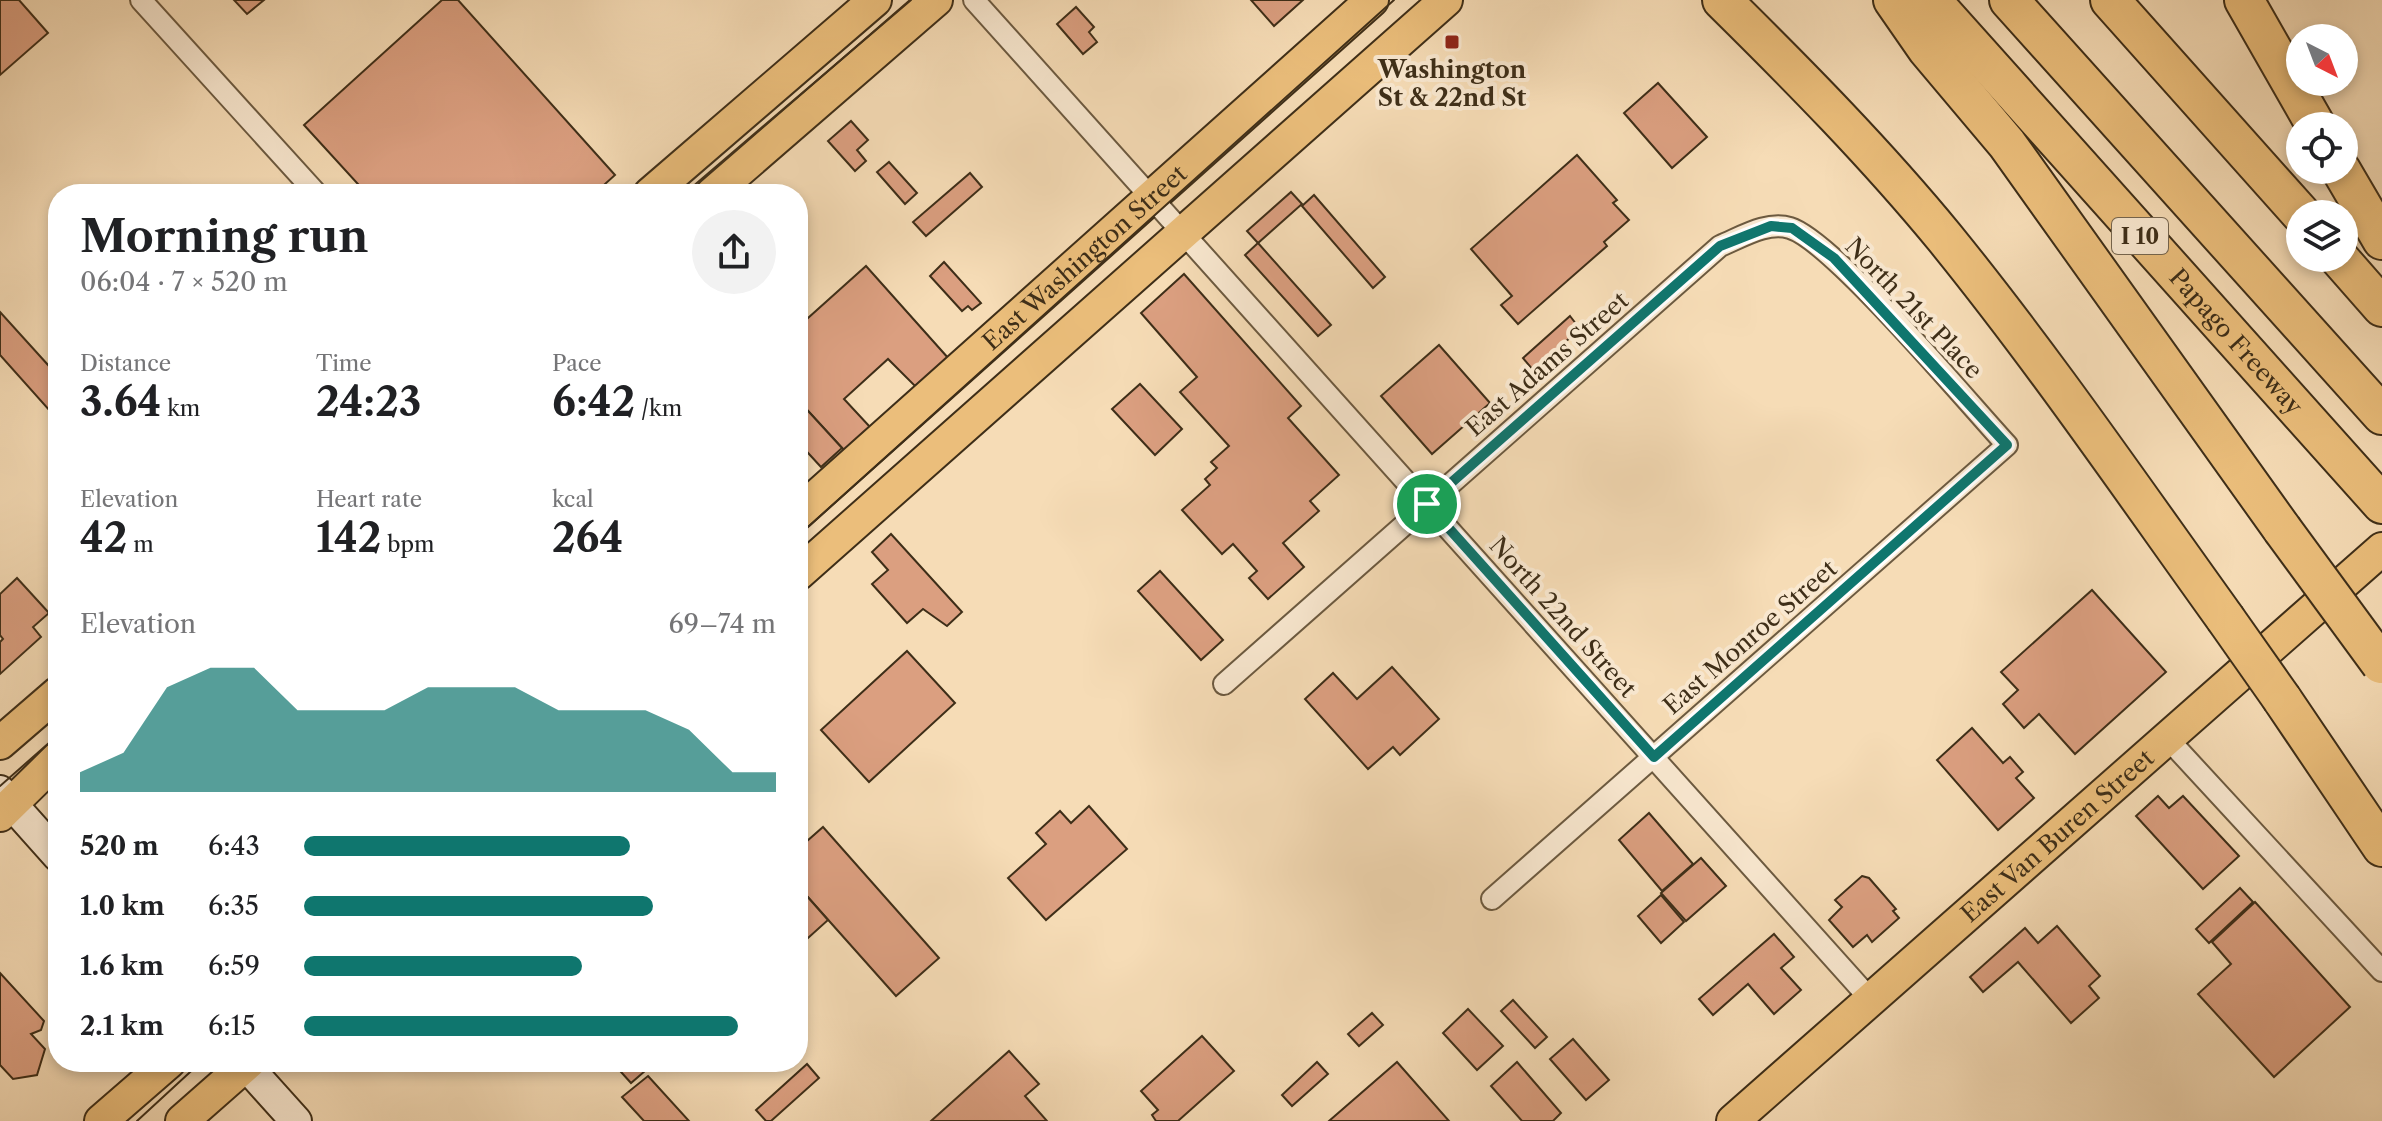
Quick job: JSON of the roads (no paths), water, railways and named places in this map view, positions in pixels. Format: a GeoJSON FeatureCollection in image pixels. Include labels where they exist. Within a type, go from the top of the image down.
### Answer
{"type":"FeatureCollection","features":[{"type":"Feature","properties":{"kind":"highway"},"geometry":{"type":"LineString","coordinates":[[1722,0],[1804,81],[1944,238],[2041,364],[2225,618],[2382,847]]}},
{"type":"Feature","properties":{"kind":"highway"},"geometry":{"type":"LineString","coordinates":[[1893,0],[1927,49],[2007,144],[2382,664]]}},
{"type":"Feature","properties":{"kind":"highway","name":"Papago Freeway"},"geometry":{"type":"LineString","coordinates":[[1931,0],[2382,504]]}},
{"type":"Feature","properties":{"kind":"highway"},"geometry":{"type":"LineString","coordinates":[[2009,0],[2382,415]]}},
{"type":"Feature","properties":{"kind":"highway"},"geometry":{"type":"LineString","coordinates":[[2036,0],[2382,384]]}},
{"type":"Feature","properties":{"kind":"highway"},"geometry":{"type":"LineString","coordinates":[[2110,0],[2289,200]]}},
{"type":"Feature","properties":{"kind":"highway"},"geometry":{"type":"LineString","coordinates":[[2244,0],[2308,112]]}},
{"type":"Feature","properties":{"kind":"highway"},"geometry":{"type":"LineString","coordinates":[[2349,184],[2382,240]]}},
{"type":"Feature","properties":{"kind":"highway"},"geometry":{"type":"LineString","coordinates":[[2351,272],[2382,307]]}},
{"type":"Feature","properties":{"kind":"highway"},"geometry":{"type":"LineString","coordinates":[[2282,699],[2382,802]]}},
{"type":"Feature","properties":{"kind":"main road"},"geometry":{"type":"LineString","coordinates":[[662,184],[875,0]]}},
{"type":"Feature","properties":{"kind":"main road"},"geometry":{"type":"LineString","coordinates":[[724,184],[936,0]]}},
{"type":"Feature","properties":{"kind":"main road","name":"East Washington Street"},"geometry":{"type":"LineString","coordinates":[[808,504],[1372,0]]}},
{"type":"Feature","properties":{"kind":"main road","name":"East Washington Street"},"geometry":{"type":"LineString","coordinates":[[808,565],[1446,0]]}},
{"type":"Feature","properties":{"kind":"main road","name":"East Washington Street"},"geometry":{"type":"LineString","coordinates":[[808,527],[920,467]]}},
{"type":"Feature","properties":{"kind":"main road","name":"East Van Buren Street"},"geometry":{"type":"LineString","coordinates":[[1733,1121],[2382,549]]}},
{"type":"Feature","properties":{"kind":"main road"},"geometry":{"type":"LineString","coordinates":[[0,743],[48,702]]}},
{"type":"Feature","properties":{"kind":"main road"},"geometry":{"type":"LineString","coordinates":[[48,767],[4,804],[48,846]]}},
{"type":"Feature","properties":{"kind":"main road"},"geometry":{"type":"LineString","coordinates":[[101,1121],[157,1072]]}},
{"type":"Feature","properties":{"kind":"main road"},"geometry":{"type":"LineString","coordinates":[[182,1121],[236,1072]]}},
{"type":"Feature","properties":{"kind":"main road"},"geometry":{"type":"LineString","coordinates":[[254,1072],[296,1121]]}},
{"type":"Feature","properties":{"kind":"street"},"geometry":{"type":"LineString","coordinates":[[141,0],[308,184]]}},
{"type":"Feature","properties":{"kind":"street","name":"North 22nd Street"},"geometry":{"type":"LineString","coordinates":[[974,0],[1871,1000]]}},
{"type":"Feature","properties":{"kind":"street","name":"North 21st Place"},"geometry":{"type":"LineString","coordinates":[[1771,226],[1792,228],[1834,258],[2007,445]]}},
{"type":"Feature","properties":{"kind":"street","name":"East Adams Street"},"geometry":{"type":"LineString","coordinates":[[1224,684],[1720,246],[1771,226]]}},
{"type":"Feature","properties":{"kind":"street","name":"East Monroe Street"},"geometry":{"type":"LineString","coordinates":[[1492,899],[2007,445]]}},
{"type":"Feature","properties":{"kind":"street"},"geometry":{"type":"LineString","coordinates":[[2168,739],[2382,971]]}},
{"type":"Feature","properties":{"kind":"tram line"},"geometry":{"type":"LineString","coordinates":[[696,184],[911,0]]}},
{"type":"Feature","properties":{"kind":"tram line"},"geometry":{"type":"LineString","coordinates":[[808,527],[1394,0]]}},
{"type":"Feature","properties":{"kind":"tram line"},"geometry":{"type":"LineString","coordinates":[[0,786],[48,744]]}},
{"type":"Feature","properties":{"kind":"tram line"},"geometry":{"type":"LineString","coordinates":[[137,1121],[190,1072]]}},
{"type":"Feature","properties":{"kind":"place","name":"Washington St & 22nd St"},"geometry":{"type":"Point","coordinates":[1452,42]}}]}
